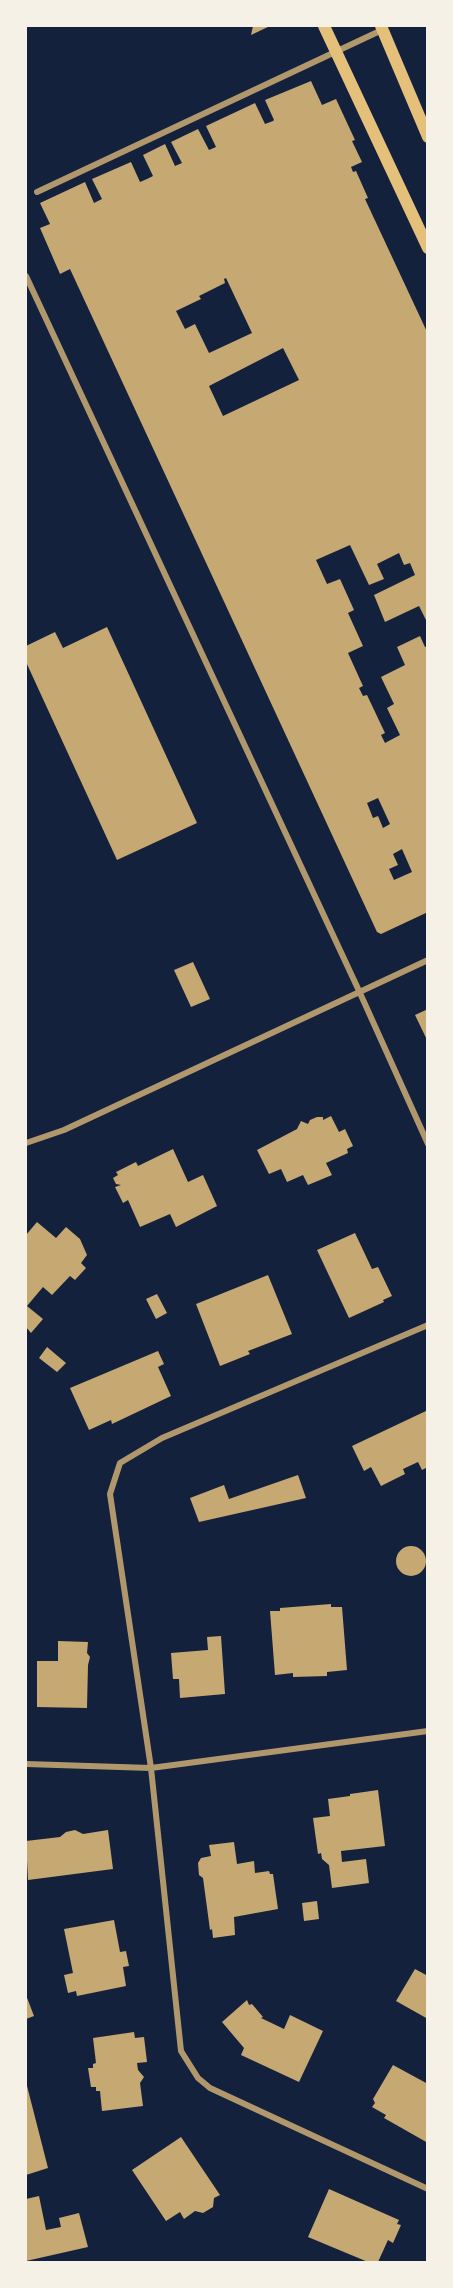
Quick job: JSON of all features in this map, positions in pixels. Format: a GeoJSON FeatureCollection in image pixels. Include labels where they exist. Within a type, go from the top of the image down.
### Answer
{"type":"FeatureCollection","features":[{"type":"Feature","properties":{"kind":"main road"},"geometry":{"type":"LineString","coordinates":[[324,26],[428,248]]}},
{"type":"Feature","properties":{"kind":"main road"},"geometry":{"type":"LineString","coordinates":[[382,27],[428,137]]}},
{"type":"Feature","properties":{"kind":"street"},"geometry":{"type":"LineString","coordinates":[[37,192],[335,52],[382,27]]}},
{"type":"Feature","properties":{"kind":"street"},"geometry":{"type":"LineString","coordinates":[[26,276],[428,1144]]}},
{"type":"Feature","properties":{"kind":"street"},"geometry":{"type":"LineString","coordinates":[[26,1143],[64,1131],[428,960]]}},
{"type":"Feature","properties":{"kind":"street"},"geometry":{"type":"LineString","coordinates":[[428,1325],[162,1438],[120,1463],[110,1494],[151,1768],[181,2051],[188,2066],[210,2088],[428,2189]]}},
{"type":"Feature","properties":{"kind":"street"},"geometry":{"type":"LineString","coordinates":[[26,1764],[151,1768],[428,1731]]}},
{"type":"Feature","properties":{"kind":"building"},"geometry":{"type":"Polygon","coordinates":[[[253,26],[270,26],[251,35],[253,26]]]}},
{"type":"Feature","properties":{"kind":"building"},"geometry":{"type":"Polygon","coordinates":[[[311,81],[322,105],[336,99],[355,140],[352,141],[362,162],[351,167],[353,172],[356,171],[368,198],[365,199],[428,334],[428,624],[419,606],[385,622],[374,595],[415,575],[410,563],[404,565],[399,553],[377,564],[384,579],[369,585],[350,545],[316,560],[327,584],[340,579],[354,610],[348,613],[363,646],[348,653],[363,686],[359,688],[363,696],[367,695],[385,733],[381,735],[385,743],[400,735],[387,708],[394,704],[381,677],[405,665],[397,647],[420,636],[425,647],[428,646],[428,912],[381,934],[377,932],[70,269],[60,274],[40,228],[50,224],[40,203],[85,182],[94,203],[102,199],[92,179],[131,162],[140,182],[147,179],[153,176],[143,155],[165,144],[175,166],[182,163],[171,142],[198,129],[209,150],[216,147],[206,126],[255,103],[265,124],[273,121],[265,100],[311,81]],[[226,278],[225,283],[199,296],[201,299],[176,311],[185,329],[195,324],[209,353],[252,333],[226,278]],[[283,348],[209,386],[223,416],[299,380],[283,348]],[[378,798],[367,803],[373,818],[378,816],[383,828],[390,824],[378,798]],[[402,849],[393,854],[398,865],[389,869],[394,880],[412,872],[402,849]]]}},
{"type":"Feature","properties":{"kind":"building"},"geometry":{"type":"Polygon","coordinates":[[[107,627],[197,823],[117,860],[26,662],[26,646],[55,632],[63,648],[107,627]]]}},
{"type":"Feature","properties":{"kind":"building"},"geometry":{"type":"Polygon","coordinates":[[[193,962],[210,999],[191,1007],[174,970],[193,962]]]}},
{"type":"Feature","properties":{"kind":"building"},"geometry":{"type":"Polygon","coordinates":[[[428,1009],[428,1042],[415,1015],[428,1009]]]}},
{"type":"Feature","properties":{"kind":"building"},"geometry":{"type":"Polygon","coordinates":[[[331,1116],[339,1132],[345,1129],[353,1146],[347,1149],[348,1153],[326,1163],[332,1175],[308,1185],[303,1175],[287,1182],[281,1169],[269,1174],[257,1150],[297,1129],[301,1121],[308,1124],[310,1120],[317,1117],[323,1117],[323,1120],[331,1116]]]}},
{"type":"Feature","properties":{"kind":"building"},"geometry":{"type":"Polygon","coordinates":[[[173,1149],[188,1182],[203,1175],[217,1206],[176,1227],[170,1214],[140,1227],[128,1200],[123,1203],[115,1187],[121,1185],[116,1184],[113,1178],[118,1175],[116,1172],[136,1162],[138,1166],[173,1149]]]}},
{"type":"Feature","properties":{"kind":"building"},"geometry":{"type":"Polygon","coordinates":[[[37,1222],[56,1238],[66,1227],[80,1239],[87,1255],[81,1263],[86,1268],[75,1280],[70,1276],[52,1295],[43,1287],[27,1306],[43,1319],[31,1333],[26,1327],[26,1235],[37,1222]]]}},
{"type":"Feature","properties":{"kind":"building"},"geometry":{"type":"Polygon","coordinates":[[[355,1233],[372,1269],[378,1267],[392,1296],[349,1318],[317,1250],[355,1233]]]}},
{"type":"Feature","properties":{"kind":"building"},"geometry":{"type":"Polygon","coordinates":[[[268,1275],[292,1334],[248,1351],[250,1354],[220,1366],[196,1304],[268,1275]]]}},
{"type":"Feature","properties":{"kind":"building"},"geometry":{"type":"Polygon","coordinates":[[[157,1294],[167,1313],[156,1319],[146,1299],[157,1294]]]}},
{"type":"Feature","properties":{"kind":"building"},"geometry":{"type":"Polygon","coordinates":[[[47,1347],[66,1363],[57,1372],[39,1358],[47,1347]]]}},
{"type":"Feature","properties":{"kind":"building"},"geometry":{"type":"Polygon","coordinates":[[[158,1351],[164,1364],[158,1367],[171,1396],[112,1424],[111,1420],[89,1430],[70,1388],[158,1351]]]}},
{"type":"Feature","properties":{"kind":"building"},"geometry":{"type":"Polygon","coordinates":[[[428,1410],[428,1467],[422,1470],[418,1462],[403,1469],[405,1474],[381,1486],[371,1467],[364,1471],[352,1446],[428,1410]]]}},
{"type":"Feature","properties":{"kind":"building"},"geometry":{"type":"Polygon","coordinates":[[[298,1475],[306,1498],[199,1522],[190,1498],[224,1485],[229,1499],[298,1475]]]}},
{"type":"Feature","properties":{"kind":"building"},"geometry":{"type":"Polygon","coordinates":[[[411,1546],[417,1547],[425,1555],[425,1567],[417,1575],[411,1576],[405,1575],[397,1567],[396,1561],[397,1555],[405,1547],[411,1546]]]}},
{"type":"Feature","properties":{"kind":"building"},"geometry":{"type":"Polygon","coordinates":[[[331,1604],[331,1607],[342,1607],[347,1670],[327,1672],[327,1676],[293,1677],[293,1673],[275,1675],[270,1611],[280,1611],[280,1608],[331,1604]]]}},
{"type":"Feature","properties":{"kind":"building"},"geometry":{"type":"Polygon","coordinates":[[[221,1636],[225,1694],[180,1698],[179,1679],[173,1679],[171,1653],[208,1650],[207,1637],[221,1636]]]}},
{"type":"Feature","properties":{"kind":"building"},"geometry":{"type":"Polygon","coordinates":[[[58,1641],[88,1642],[87,1653],[90,1657],[87,1708],[37,1707],[37,1661],[58,1661],[58,1641]]]}},
{"type":"Feature","properties":{"kind":"building"},"geometry":{"type":"Polygon","coordinates":[[[378,1790],[385,1846],[341,1851],[342,1862],[366,1859],[369,1883],[332,1888],[329,1865],[322,1859],[321,1853],[318,1854],[313,1818],[330,1816],[328,1799],[378,1790]]]}},
{"type":"Feature","properties":{"kind":"building"},"geometry":{"type":"Polygon","coordinates":[[[75,1830],[83,1834],[108,1830],[113,1869],[28,1880],[26,1841],[60,1837],[66,1832],[75,1830]]]}},
{"type":"Feature","properties":{"kind":"building"},"geometry":{"type":"Polygon","coordinates":[[[234,1842],[237,1864],[254,1861],[255,1873],[269,1871],[273,1874],[278,1909],[234,1917],[235,1935],[213,1938],[203,1878],[199,1875],[198,1863],[201,1858],[211,1856],[209,1845],[234,1842]]]}},
{"type":"Feature","properties":{"kind":"building"},"geometry":{"type":"Polygon","coordinates":[[[317,1901],[319,1919],[304,1921],[302,1903],[317,1901]]]}},
{"type":"Feature","properties":{"kind":"building"},"geometry":{"type":"Polygon","coordinates":[[[114,1920],[120,1952],[126,1951],[129,1966],[123,1967],[126,1986],[77,1996],[76,1991],[68,1993],[64,1975],[73,1973],[64,1929],[114,1920]]]}},
{"type":"Feature","properties":{"kind":"building"},"geometry":{"type":"Polygon","coordinates":[[[415,1969],[428,1976],[428,2019],[396,2001],[415,1969]]]}},
{"type":"Feature","properties":{"kind":"building"},"geometry":{"type":"Polygon","coordinates":[[[26,1995],[34,2016],[26,2019],[26,1995]]]}},
{"type":"Feature","properties":{"kind":"building"},"geometry":{"type":"Polygon","coordinates":[[[247,2000],[249,2005],[252,2004],[263,2017],[261,2018],[284,2029],[290,2015],[323,2031],[299,2082],[241,2055],[244,2048],[222,2022],[247,2000]]]}},
{"type":"Feature","properties":{"kind":"building"},"geometry":{"type":"Polygon","coordinates":[[[134,2032],[135,2038],[144,2037],[147,2062],[137,2063],[138,2070],[144,2077],[140,2083],[143,2106],[102,2111],[100,2091],[96,2091],[96,2087],[91,2087],[88,2068],[93,2068],[93,2064],[96,2063],[93,2038],[134,2032]]]}},
{"type":"Feature","properties":{"kind":"building"},"geometry":{"type":"Polygon","coordinates":[[[393,2065],[428,2084],[428,2143],[384,2118],[386,2115],[372,2107],[375,2103],[373,2099],[393,2065]]]}},
{"type":"Feature","properties":{"kind":"building"},"geometry":{"type":"Polygon","coordinates":[[[26,2082],[48,2168],[26,2175],[26,2082]]]}},
{"type":"Feature","properties":{"kind":"building"},"geometry":{"type":"Polygon","coordinates":[[[181,2137],[220,2195],[214,2198],[213,2207],[203,2213],[195,2211],[184,2219],[180,2212],[166,2221],[132,2170],[181,2137]]]}},
{"type":"Feature","properties":{"kind":"building"},"geometry":{"type":"Polygon","coordinates":[[[329,2189],[399,2220],[397,2224],[401,2225],[393,2243],[388,2240],[378,2262],[368,2262],[308,2237],[329,2189]]]}},
{"type":"Feature","properties":{"kind":"building"},"geometry":{"type":"Polygon","coordinates":[[[39,2196],[46,2230],[61,2227],[59,2218],[79,2213],[88,2247],[26,2261],[26,2199],[39,2196]]]}}]}
